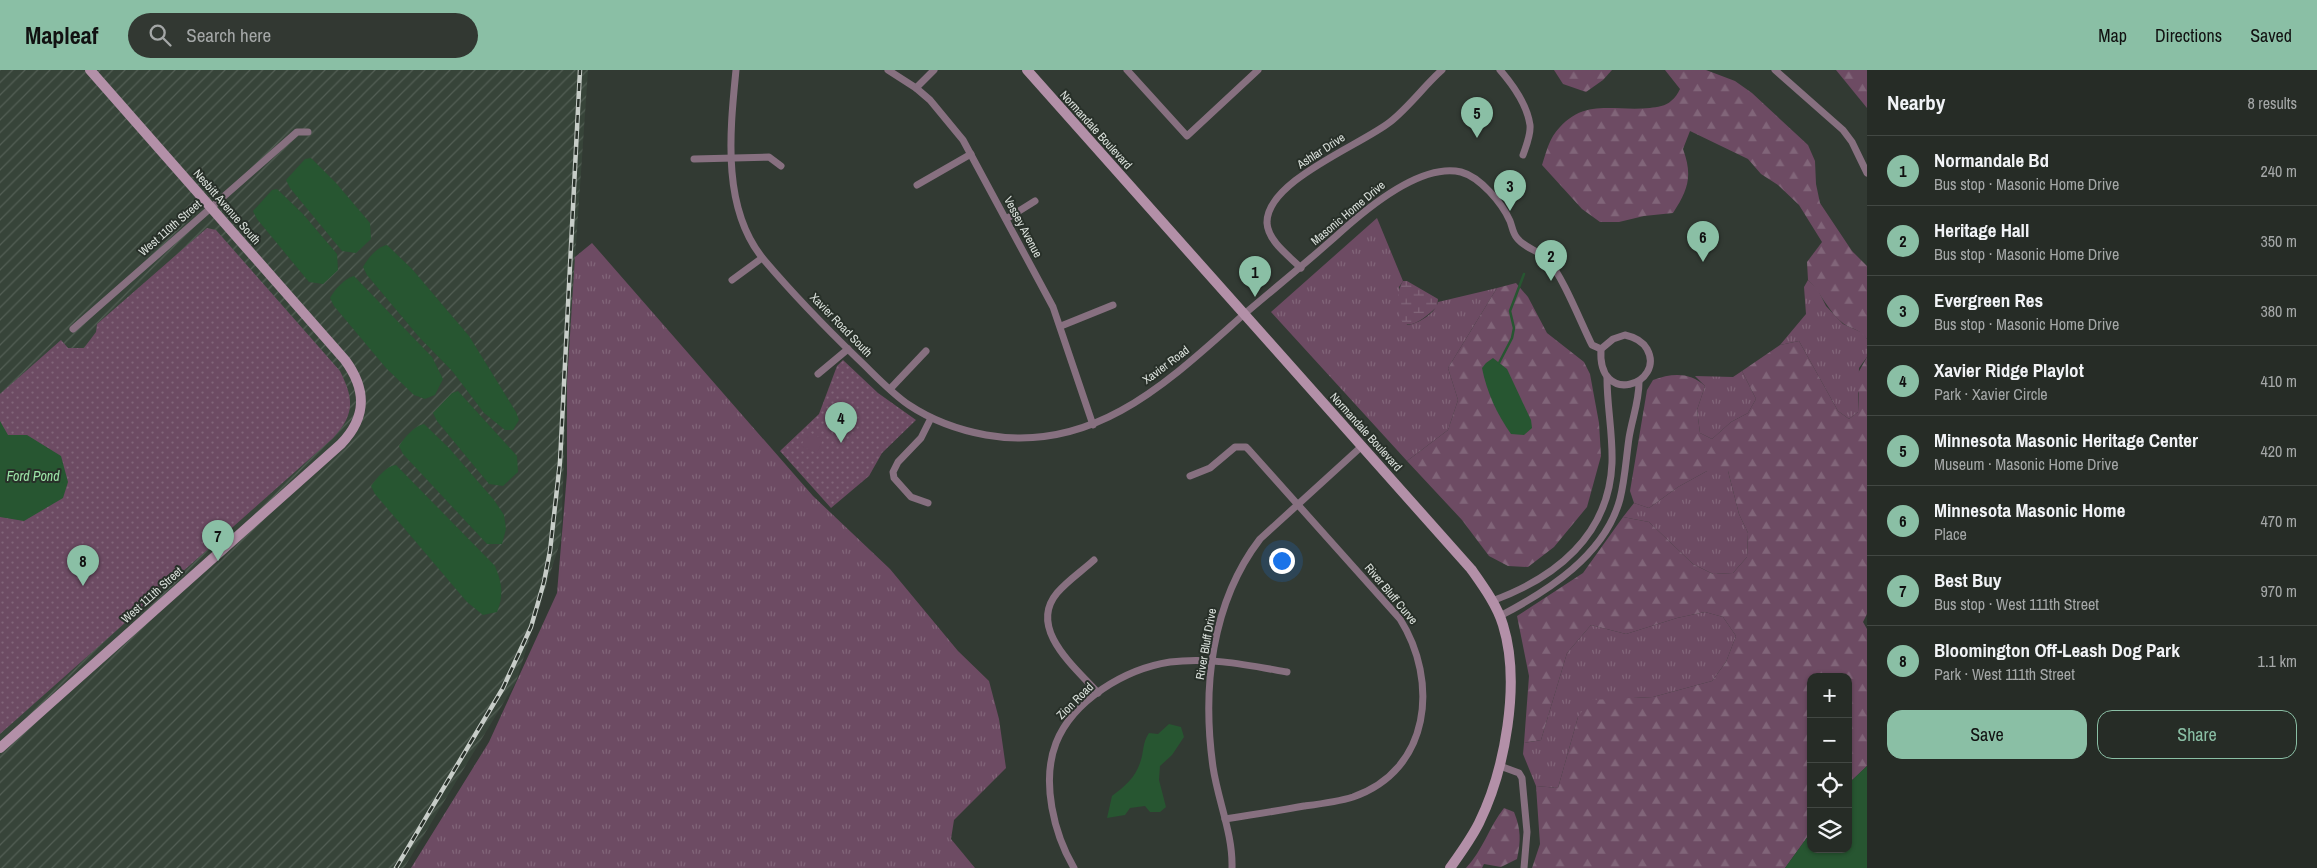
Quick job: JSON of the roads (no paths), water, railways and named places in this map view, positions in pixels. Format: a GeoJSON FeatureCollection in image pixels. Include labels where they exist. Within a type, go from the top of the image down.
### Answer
{"type":"FeatureCollection","features":[{"type":"Feature","properties":{"kind":"street","name":"Nesbitt Avenue South"},"geometry":{"type":"LineString","coordinates":[[90,70],[345,360]]}},
{"type":"Feature","properties":{"kind":"street","name":"Xavier Road South"},"geometry":{"type":"LineString","coordinates":[[736,70],[731,121],[731,157],[738,205],[744,225],[762,258],[848,349],[907,404],[931,418],[968,431],[1000,438],[1055,437],[1094,425]]}},
{"type":"Feature","properties":{"kind":"street","name":"Vessey Avenue"},"geometry":{"type":"LineString","coordinates":[[888,70],[916,88],[957,131],[971,154],[1053,307],[1061,326],[1078,384],[1094,425]]}},
{"type":"Feature","properties":{"kind":"street"},"geometry":{"type":"LineString","coordinates":[[916,88],[934,70]]}},
{"type":"Feature","properties":{"kind":"street","name":"Normandale Boulevard"},"geometry":{"type":"LineString","coordinates":[[1027,70],[1471,569],[1500,616],[1507,643],[1510,681],[1500,766],[1479,823],[1450,868]]}},
{"type":"Feature","properties":{"kind":"street"},"geometry":{"type":"LineString","coordinates":[[1127,70],[1187,136],[1258,70]]}},
{"type":"Feature","properties":{"kind":"street","name":"Ashlar Drive"},"geometry":{"type":"LineString","coordinates":[[1301,268],[1273,240],[1267,224],[1270,206],[1314,167],[1391,122],[1442,70]]}},
{"type":"Feature","properties":{"kind":"street"},"geometry":{"type":"LineString","coordinates":[[1500,70],[1512,83],[1520,97],[1530,125],[1523,155]]}},
{"type":"Feature","properties":{"kind":"street"},"geometry":{"type":"LineString","coordinates":[[1775,70],[1843,130],[1852,142],[1867,172]]}},
{"type":"Feature","properties":{"kind":"street","name":"West 110th Street"},"geometry":{"type":"LineString","coordinates":[[73,329],[297,132],[308,132]]}},
{"type":"Feature","properties":{"kind":"street"},"geometry":{"type":"LineString","coordinates":[[917,185],[971,154]]}},
{"type":"Feature","properties":{"kind":"street"},"geometry":{"type":"LineString","coordinates":[[694,159],[768,157],[781,166]]}},
{"type":"Feature","properties":{"kind":"street","name":"Masonic Home Drive"},"geometry":{"type":"LineString","coordinates":[[1245,314],[1301,268],[1375,202],[1394,189],[1435,174],[1463,172],[1499,200],[1517,239],[1550,263],[1592,345],[1601,349]]}},
{"type":"Feature","properties":{"kind":"street"},"geometry":{"type":"LineString","coordinates":[[1006,219],[1035,201]]}},
{"type":"Feature","properties":{"kind":"street"},"geometry":{"type":"LineString","coordinates":[[732,280],[762,258]]}},
{"type":"Feature","properties":{"kind":"street"},"geometry":{"type":"LineString","coordinates":[[1061,326],[1113,306]]}},
{"type":"Feature","properties":{"kind":"street","name":"Xavier Road"},"geometry":{"type":"LineString","coordinates":[[1094,425],[1132,404],[1166,381],[1245,314]]}},
{"type":"Feature","properties":{"kind":"street"},"geometry":{"type":"LineString","coordinates":[[1625,335],[1634,337],[1645,344],[1650,354],[1651,362],[1648,373],[1638,382],[1627,386],[1616,384],[1608,378],[1601,368],[1601,349],[1613,339],[1625,335]]}},
{"type":"Feature","properties":{"kind":"street"},"geometry":{"type":"LineString","coordinates":[[818,374],[848,349]]}},
{"type":"Feature","properties":{"kind":"street"},"geometry":{"type":"LineString","coordinates":[[890,389],[926,351]]}},
{"type":"Feature","properties":{"kind":"street","name":"West 111th Street"},"geometry":{"type":"LineString","coordinates":[[0,748],[350,434],[357,422],[361,396],[359,383],[345,360]]}},
{"type":"Feature","properties":{"kind":"street"},"geometry":{"type":"LineString","coordinates":[[1492,601],[1526,588],[1559,566],[1582,544],[1605,505],[1612,464],[1608,378]]}},
{"type":"Feature","properties":{"kind":"street"},"geometry":{"type":"LineString","coordinates":[[1500,616],[1562,578],[1587,555],[1609,524],[1619,500],[1629,436],[1639,397],[1638,382]]}},
{"type":"Feature","properties":{"kind":"street"},"geometry":{"type":"LineString","coordinates":[[928,503],[911,497],[894,478],[894,472],[898,462],[921,438],[931,418]]}},
{"type":"Feature","properties":{"kind":"street","name":"River Bluff Drive"},"geometry":{"type":"LineString","coordinates":[[1232,868],[1230,841],[1213,769],[1210,736],[1209,703],[1212,660],[1221,616],[1236,575],[1260,539],[1362,446]]}},
{"type":"Feature","properties":{"kind":"street","name":"River Bluff Curve"},"geometry":{"type":"LineString","coordinates":[[1190,476],[1210,468],[1235,447],[1246,447],[1388,604],[1410,635],[1418,653],[1424,691],[1420,725],[1415,741],[1395,769],[1369,790],[1336,802],[1224,819]]}},
{"type":"Feature","properties":{"kind":"street"},"geometry":{"type":"LineString","coordinates":[[1094,560],[1056,595],[1051,604],[1047,624],[1055,643],[1098,693]]}},
{"type":"Feature","properties":{"kind":"street","name":"Zion Road"},"geometry":{"type":"LineString","coordinates":[[1074,868],[1062,842],[1055,819],[1051,796],[1052,758],[1061,732],[1085,703],[1124,677],[1145,668],[1168,663],[1212,660],[1287,672]]}},
{"type":"Feature","properties":{"kind":"street"},"geometry":{"type":"LineString","coordinates":[[1500,766],[1519,773],[1522,778],[1527,832],[1524,868]]}},
{"type":"Feature","properties":{"kind":"water"},"geometry":{"type":"Polygon","coordinates":[[[311,158],[336,183],[370,223],[371,239],[356,253],[342,251],[290,188],[286,180],[305,159],[311,158]]]}},
{"type":"Feature","properties":{"kind":"water"},"geometry":{"type":"Polygon","coordinates":[[[277,189],[303,214],[337,254],[338,270],[323,284],[309,282],[257,219],[253,211],[272,190],[277,189]]]}},
{"type":"Feature","properties":{"kind":"water"},"geometry":{"type":"Polygon","coordinates":[[[387,245],[412,269],[469,336],[516,412],[519,420],[513,430],[505,430],[484,413],[453,372],[419,337],[367,275],[363,267],[365,264],[376,250],[387,245]]]}},
{"type":"Feature","properties":{"kind":"water"},"geometry":{"type":"Polygon","coordinates":[[[354,276],[432,357],[443,379],[435,395],[425,399],[414,395],[386,368],[334,306],[330,298],[332,295],[344,281],[354,276]]]}},
{"type":"Feature","properties":{"kind":"water"},"geometry":{"type":"Polygon","coordinates":[[[1493,358],[1507,369],[1531,420],[1532,428],[1524,435],[1511,434],[1501,419],[1490,395],[1482,368],[1493,358]]]}},
{"type":"Feature","properties":{"kind":"water"},"geometry":{"type":"Polygon","coordinates":[[[458,391],[517,456],[518,472],[503,486],[489,484],[437,421],[433,413],[452,393],[458,391]]]}},
{"type":"Feature","properties":{"kind":"water","name":"Ford Pond"},"geometry":{"type":"Polygon","coordinates":[[[0,421],[8,435],[27,435],[61,456],[68,482],[63,498],[24,521],[0,517],[0,421]]]}},
{"type":"Feature","properties":{"kind":"water"},"geometry":{"type":"Polygon","coordinates":[[[424,424],[449,448],[494,500],[504,515],[506,529],[502,544],[487,544],[403,454],[399,446],[401,443],[413,429],[424,424]]]}},
{"type":"Feature","properties":{"kind":"water"},"geometry":{"type":"Polygon","coordinates":[[[396,465],[495,566],[501,589],[501,600],[497,612],[483,615],[467,602],[375,494],[371,486],[385,470],[396,465]]]}},
{"type":"Feature","properties":{"kind":"water"},"geometry":{"type":"Polygon","coordinates":[[[1169,724],[1181,727],[1184,737],[1172,755],[1160,766],[1159,780],[1166,807],[1160,812],[1150,812],[1145,806],[1130,808],[1125,815],[1107,818],[1112,796],[1129,782],[1138,768],[1145,740],[1149,733],[1158,734],[1169,724]]]}},
{"type":"Feature","properties":{"kind":"water"},"geometry":{"type":"Polygon","coordinates":[[[1867,766],[1867,868],[1785,868],[1807,838],[1807,853],[1852,853],[1852,780],[1867,766]]]}},
{"type":"Feature","properties":{"kind":"waterway"},"geometry":{"type":"LineString","coordinates":[[1499,363],[1512,338],[1514,328],[1510,311],[1524,274]]}},
{"type":"Feature","properties":{"kind":"railway"},"geometry":{"type":"LineString","coordinates":[[396,868],[503,688],[531,627],[544,582],[550,551],[560,462],[580,70]]}},
{"type":"Feature","properties":{"kind":"place","name":"Minnesota Masonic Heritage Center"},"geometry":{"type":"Point","coordinates":[1477,138]}},
{"type":"Feature","properties":{"kind":"place","name":"Evergreen Res"},"geometry":{"type":"Point","coordinates":[1510,211]}},
{"type":"Feature","properties":{"kind":"place","name":"Minnesota Masonic Home"},"geometry":{"type":"Point","coordinates":[1703,262]}},
{"type":"Feature","properties":{"kind":"place","name":"Heritage Hall"},"geometry":{"type":"Point","coordinates":[1551,281]}},
{"type":"Feature","properties":{"kind":"place","name":"Normandale Bd"},"geometry":{"type":"Point","coordinates":[1255,297]}},
{"type":"Feature","properties":{"kind":"place","name":"Xavier Ridge Playlot"},"geometry":{"type":"Point","coordinates":[841,443]}},
{"type":"Feature","properties":{"kind":"place","name":"Best Buy"},"geometry":{"type":"Point","coordinates":[218,561]}},
{"type":"Feature","properties":{"kind":"place","name":"Bloomington Off-Leash Dog Park"},"geometry":{"type":"Point","coordinates":[83,586]}}]}
